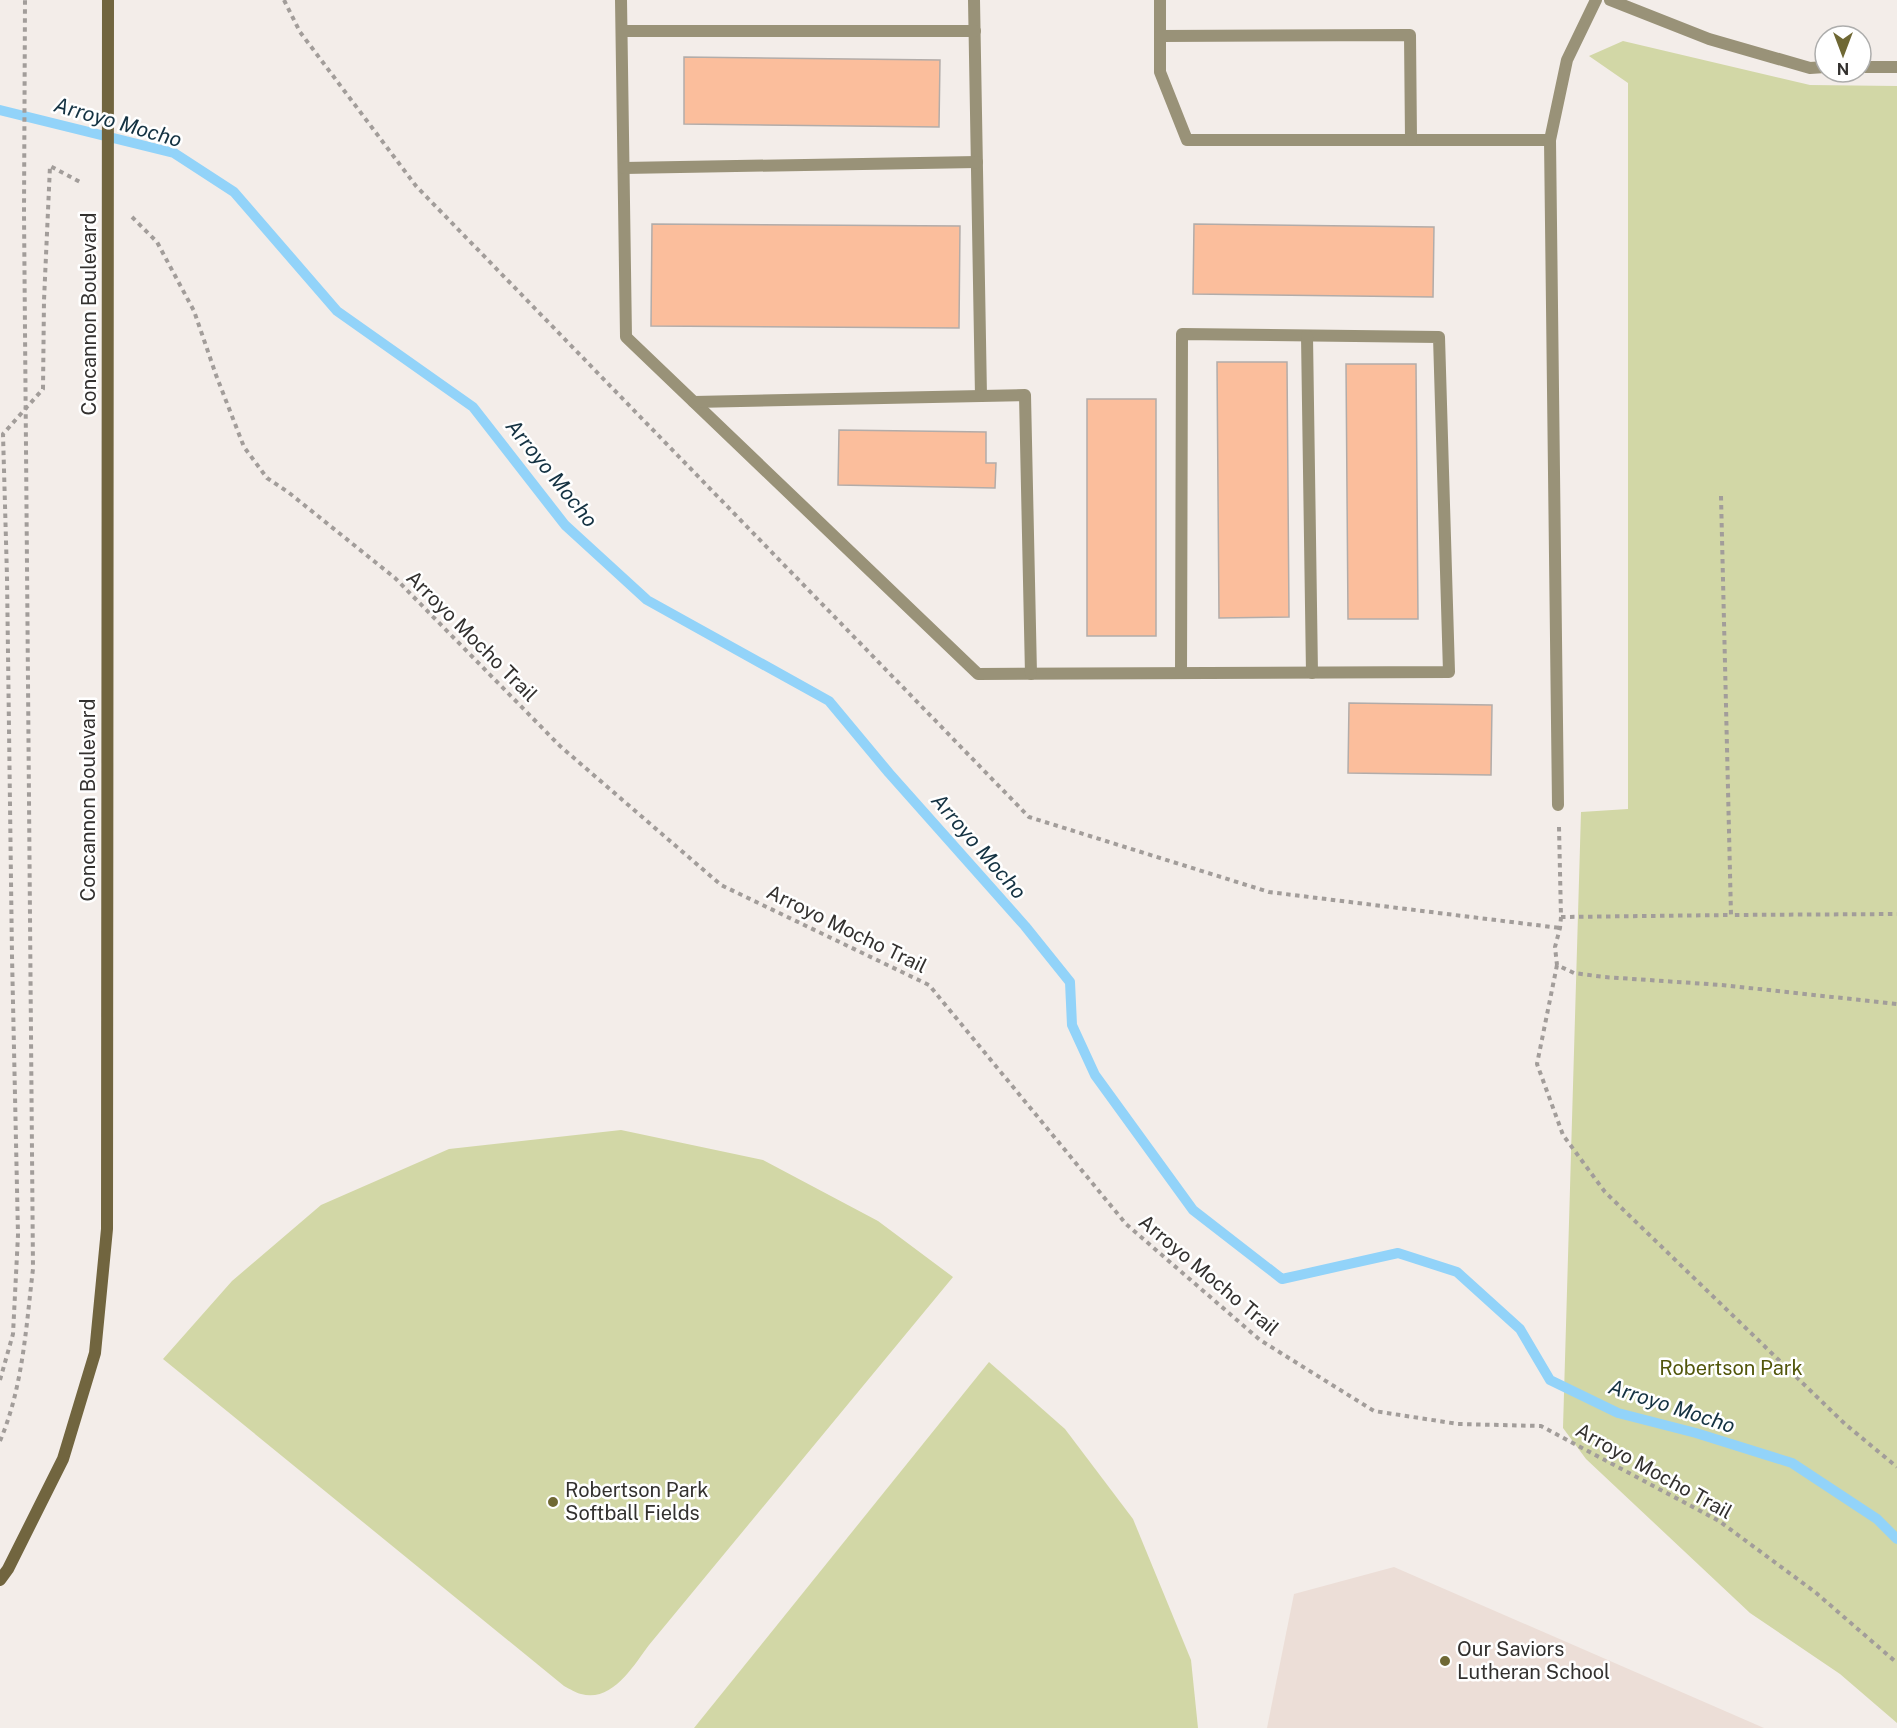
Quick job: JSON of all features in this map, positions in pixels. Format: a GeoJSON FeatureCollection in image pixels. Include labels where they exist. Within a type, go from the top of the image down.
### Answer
{"type":"FeatureCollection","features":[{"type":"Feature","properties":{"kind":"main road","name":"Concannon Boulevard"},"geometry":{"type":"LineString","coordinates":[[0,1580],[8,1569],[63,1459],[92,1364],[107,1229],[108,0]]}},
{"type":"Feature","properties":{"kind":"street"},"geometry":{"type":"LineString","coordinates":[[621,0],[626,337],[978,674],[1449,672],[1439,337],[1182,334],[1181,673]]}},
{"type":"Feature","properties":{"kind":"street"},"geometry":{"type":"LineString","coordinates":[[974,0],[981,396]]}},
{"type":"Feature","properties":{"kind":"street"},"geometry":{"type":"LineString","coordinates":[[1160,0],[1160,72],[1187,140],[1550,140]]}},
{"type":"Feature","properties":{"kind":"street"},"geometry":{"type":"LineString","coordinates":[[1558,805],[1550,140],[1567,60],[1596,0]]}},
{"type":"Feature","properties":{"kind":"street"},"geometry":{"type":"LineString","coordinates":[[1610,0],[1709,39],[1813,68]]}},
{"type":"Feature","properties":{"kind":"street"},"geometry":{"type":"LineString","coordinates":[[622,31],[975,31]]}},
{"type":"Feature","properties":{"kind":"street"},"geometry":{"type":"LineString","coordinates":[[1160,36],[1410,35],[1411,140]]}},
{"type":"Feature","properties":{"kind":"street"},"geometry":{"type":"LineString","coordinates":[[1873,67],[1897,67]]}},
{"type":"Feature","properties":{"kind":"street"},"geometry":{"type":"LineString","coordinates":[[624,168],[977,162]]}},
{"type":"Feature","properties":{"kind":"street"},"geometry":{"type":"LineString","coordinates":[[1307,336],[1312,673]]}},
{"type":"Feature","properties":{"kind":"street"},"geometry":{"type":"LineString","coordinates":[[694,402],[1025,395],[1031,674]]}},
{"type":"Feature","properties":{"kind":"path"},"geometry":{"type":"LineString","coordinates":[[0,1441],[9,1420],[21,1366],[33,1269],[24,213],[25,0]]}},
{"type":"Feature","properties":{"kind":"path"},"geometry":{"type":"LineString","coordinates":[[0,1380],[13,1334],[18,1235],[3,434],[43,389],[50,166],[89,187]]}},
{"type":"Feature","properties":{"kind":"path","name":"Arroyo Mocho Trail"},"geometry":{"type":"LineString","coordinates":[[125,210],[157,242],[194,311],[244,447],[267,478],[288,492],[395,579],[560,746],[721,885],[929,985],[1126,1224],[1260,1340],[1374,1411],[1458,1424],[1541,1426],[1719,1521],[1815,1592],[1897,1663]]}},
{"type":"Feature","properties":{"kind":"path"},"geometry":{"type":"LineString","coordinates":[[1721,496],[1731,915]]}},
{"type":"Feature","properties":{"kind":"path"},"geometry":{"type":"LineString","coordinates":[[1558,805],[1561,917],[1555,946],[1557,965],[1537,1064],[1563,1135],[1605,1192],[1845,1424],[1897,1467]]}},
{"type":"Feature","properties":{"kind":"path"},"geometry":{"type":"LineString","coordinates":[[1561,917],[1897,914]]}},
{"type":"Feature","properties":{"kind":"path"},"geometry":{"type":"LineString","coordinates":[[1557,965],[1574,974],[1722,985],[1897,1005]]}},
{"type":"Feature","properties":{"kind":"shaded area","name":"Our Saviors Lutheran School"},"geometry":{"type":"Polygon","coordinates":[[[1394,1567],[1764,1728],[1267,1728],[1294,1594],[1394,1567]]]}},
{"type":"Feature","properties":{"kind":"green space","name":"Robertson Park"},"geometry":{"type":"Polygon","coordinates":[[[1623,41],[1810,85],[1897,86],[1897,1723],[1840,1674],[1750,1613],[1586,1459],[1563,1428],[1581,812],[1628,809],[1628,83],[1589,56],[1623,41]]]}},
{"type":"Feature","properties":{"kind":"green space","name":"Robertson Park Softball Fields"},"geometry":{"type":"Polygon","coordinates":[[[621,1130],[763,1160],[878,1221],[953,1277],[629,1672],[612,1688],[592,1695],[579,1693],[564,1686],[163,1359],[232,1281],[321,1205],[449,1149],[621,1130]]]}},
{"type":"Feature","properties":{"kind":"green space"},"geometry":{"type":"Polygon","coordinates":[[[989,1362],[1065,1429],[1133,1519],[1191,1660],[1198,1728],[694,1728],[989,1362]]]}},
{"type":"Feature","properties":{"kind":"building"},"geometry":{"type":"Polygon","coordinates":[[[684,57],[940,60],[939,127],[684,124],[684,57]]]}},
{"type":"Feature","properties":{"kind":"building"},"geometry":{"type":"Polygon","coordinates":[[[652,224],[960,226],[959,328],[651,326],[652,224]]]}},
{"type":"Feature","properties":{"kind":"building"},"geometry":{"type":"Polygon","coordinates":[[[1194,224],[1434,227],[1433,297],[1193,294],[1194,224]]]}},
{"type":"Feature","properties":{"kind":"building"},"geometry":{"type":"Polygon","coordinates":[[[1217,362],[1287,362],[1289,617],[1219,618],[1217,362]]]}},
{"type":"Feature","properties":{"kind":"building"},"geometry":{"type":"Polygon","coordinates":[[[1346,364],[1416,364],[1418,619],[1348,619],[1346,364]]]}},
{"type":"Feature","properties":{"kind":"building"},"geometry":{"type":"Polygon","coordinates":[[[1087,399],[1156,399],[1156,636],[1087,636],[1087,399]]]}},
{"type":"Feature","properties":{"kind":"building"},"geometry":{"type":"Polygon","coordinates":[[[839,430],[986,432],[986,463],[996,463],[995,488],[838,485],[839,430]]]}},
{"type":"Feature","properties":{"kind":"building"},"geometry":{"type":"Polygon","coordinates":[[[1349,703],[1492,705],[1491,775],[1348,773],[1349,703]]]}},
{"type":"Feature","properties":{"kind":"waterway","name":"Arroyo Mocho"},"geometry":{"type":"LineString","coordinates":[[0,110],[174,153],[234,192],[337,311],[473,407],[565,525],[647,600],[829,701],[889,773],[1025,926],[1070,982],[1072,1025],[1095,1075],[1193,1210],[1282,1279],[1398,1253],[1457,1272],[1520,1329],[1550,1380],[1618,1413],[1696,1433],[1792,1463],[1877,1519],[1897,1539]]}},
{"type":"Feature","properties":{"kind":"place","name":"Robertson Park Softball Fields"},"geometry":{"type":"Point","coordinates":[553,1502]}},
{"type":"Feature","properties":{"kind":"place","name":"Our Saviors Lutheran School"},"geometry":{"type":"Point","coordinates":[1445,1661]}}]}
